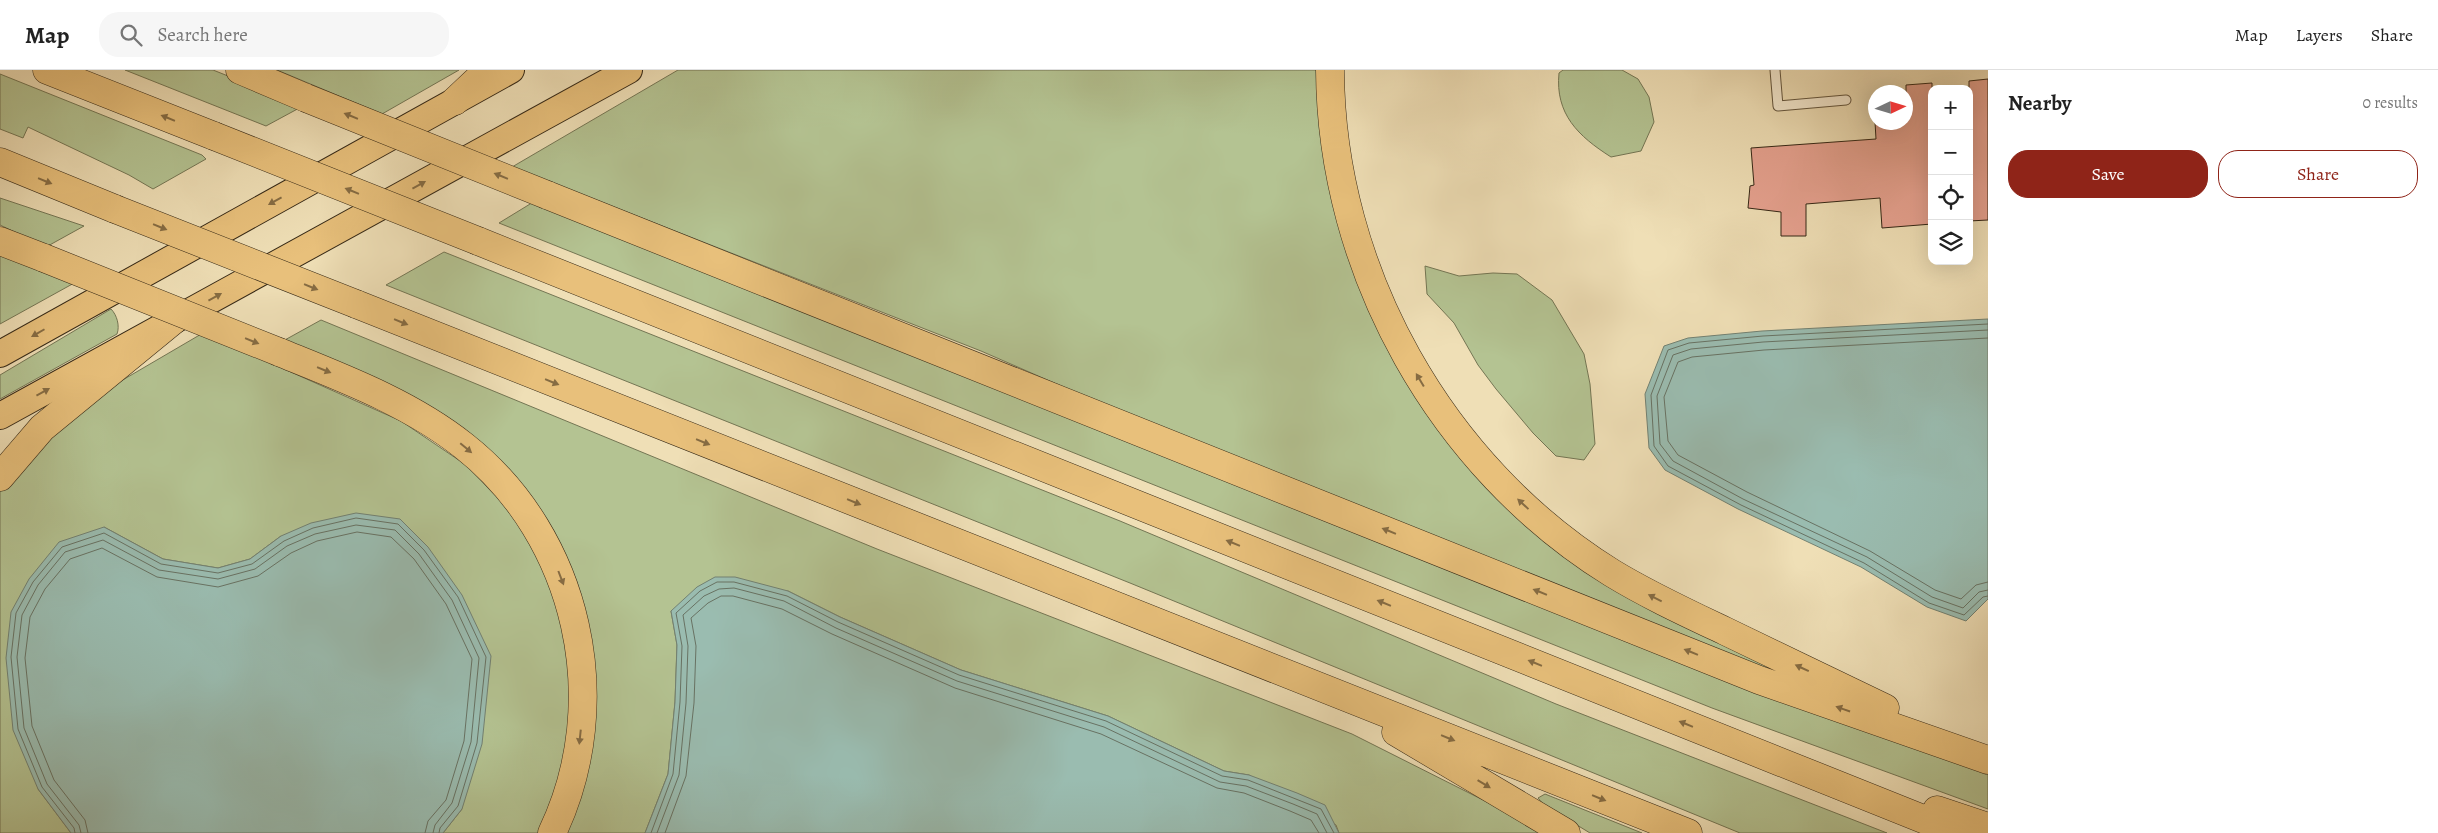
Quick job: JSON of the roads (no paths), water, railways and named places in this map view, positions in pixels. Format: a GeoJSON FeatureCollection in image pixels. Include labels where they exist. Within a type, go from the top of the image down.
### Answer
{"type":"FeatureCollection","features":[{"type":"Feature","properties":{"kind":"highway"},"geometry":{"type":"LineString","coordinates":[[46,70],[1958,833]]}},
{"type":"Feature","properties":{"kind":"highway"},"geometry":{"type":"LineString","coordinates":[[240,70],[1759,680],[1988,758]]}},
{"type":"Feature","properties":{"kind":"highway"},"geometry":{"type":"LineString","coordinates":[[455,101],[488,70]]}},
{"type":"Feature","properties":{"kind":"highway"},"geometry":{"type":"LineString","coordinates":[[1330,70],[1333,119],[1343,188],[1354,233],[1369,276],[1386,317],[1422,383],[1465,444],[1498,481],[1572,546],[1611,573],[1650,595],[1988,758]]}},
{"type":"Feature","properties":{"kind":"highway"},"geometry":{"type":"LineString","coordinates":[[0,162],[1688,833]]}},
{"type":"Feature","properties":{"kind":"highway"},"geometry":{"type":"LineString","coordinates":[[0,241],[279,352],[369,390],[430,422],[465,446],[494,473],[519,503],[555,563],[576,623],[583,679],[579,749],[570,785],[552,833]]}},
{"type":"Feature","properties":{"kind":"highway"},"geometry":{"type":"LineString","coordinates":[[0,477],[42,428],[175,319]]}},
{"type":"Feature","properties":{"kind":"highway"},"geometry":{"type":"LineString","coordinates":[[1322,688],[1566,833]]}},
{"type":"Feature","properties":{"kind":"highway"},"geometry":{"type":"LineString","coordinates":[[1731,742],[1988,827]]}},
{"type":"Feature","properties":{"kind":"main road"},"geometry":{"type":"LineString","coordinates":[[0,354],[511,70]]}},
{"type":"Feature","properties":{"kind":"main road"},"geometry":{"type":"LineString","coordinates":[[0,416],[629,70]]}},
{"type":"Feature","properties":{"kind":"lane"},"geometry":{"type":"LineString","coordinates":[[1775,70],[1778,106],[1846,100]]}},
{"type":"Feature","properties":{"kind":"water"},"geometry":{"type":"Polygon","coordinates":[[[1988,319],[1988,599],[1966,621],[1927,607],[1861,567],[1738,509],[1665,470],[1649,448],[1645,394],[1664,346],[1688,338],[1762,331],[1988,319]]]}},
{"type":"Feature","properties":{"kind":"water"},"geometry":{"type":"Polygon","coordinates":[[[356,513],[400,519],[428,547],[462,595],[491,656],[482,744],[462,809],[443,833],[71,833],[38,789],[13,730],[6,658],[11,612],[29,579],[59,542],[104,527],[163,559],[218,568],[250,559],[281,536],[311,523],[356,513]]]}},
{"type":"Feature","properties":{"kind":"water"},"geometry":{"type":"Polygon","coordinates":[[[715,577],[735,577],[788,591],[840,617],[961,670],[1108,716],[1224,771],[1249,775],[1297,793],[1325,805],[1339,833],[645,833],[668,774],[675,702],[677,645],[671,611],[697,587],[715,577]]]}}]}
